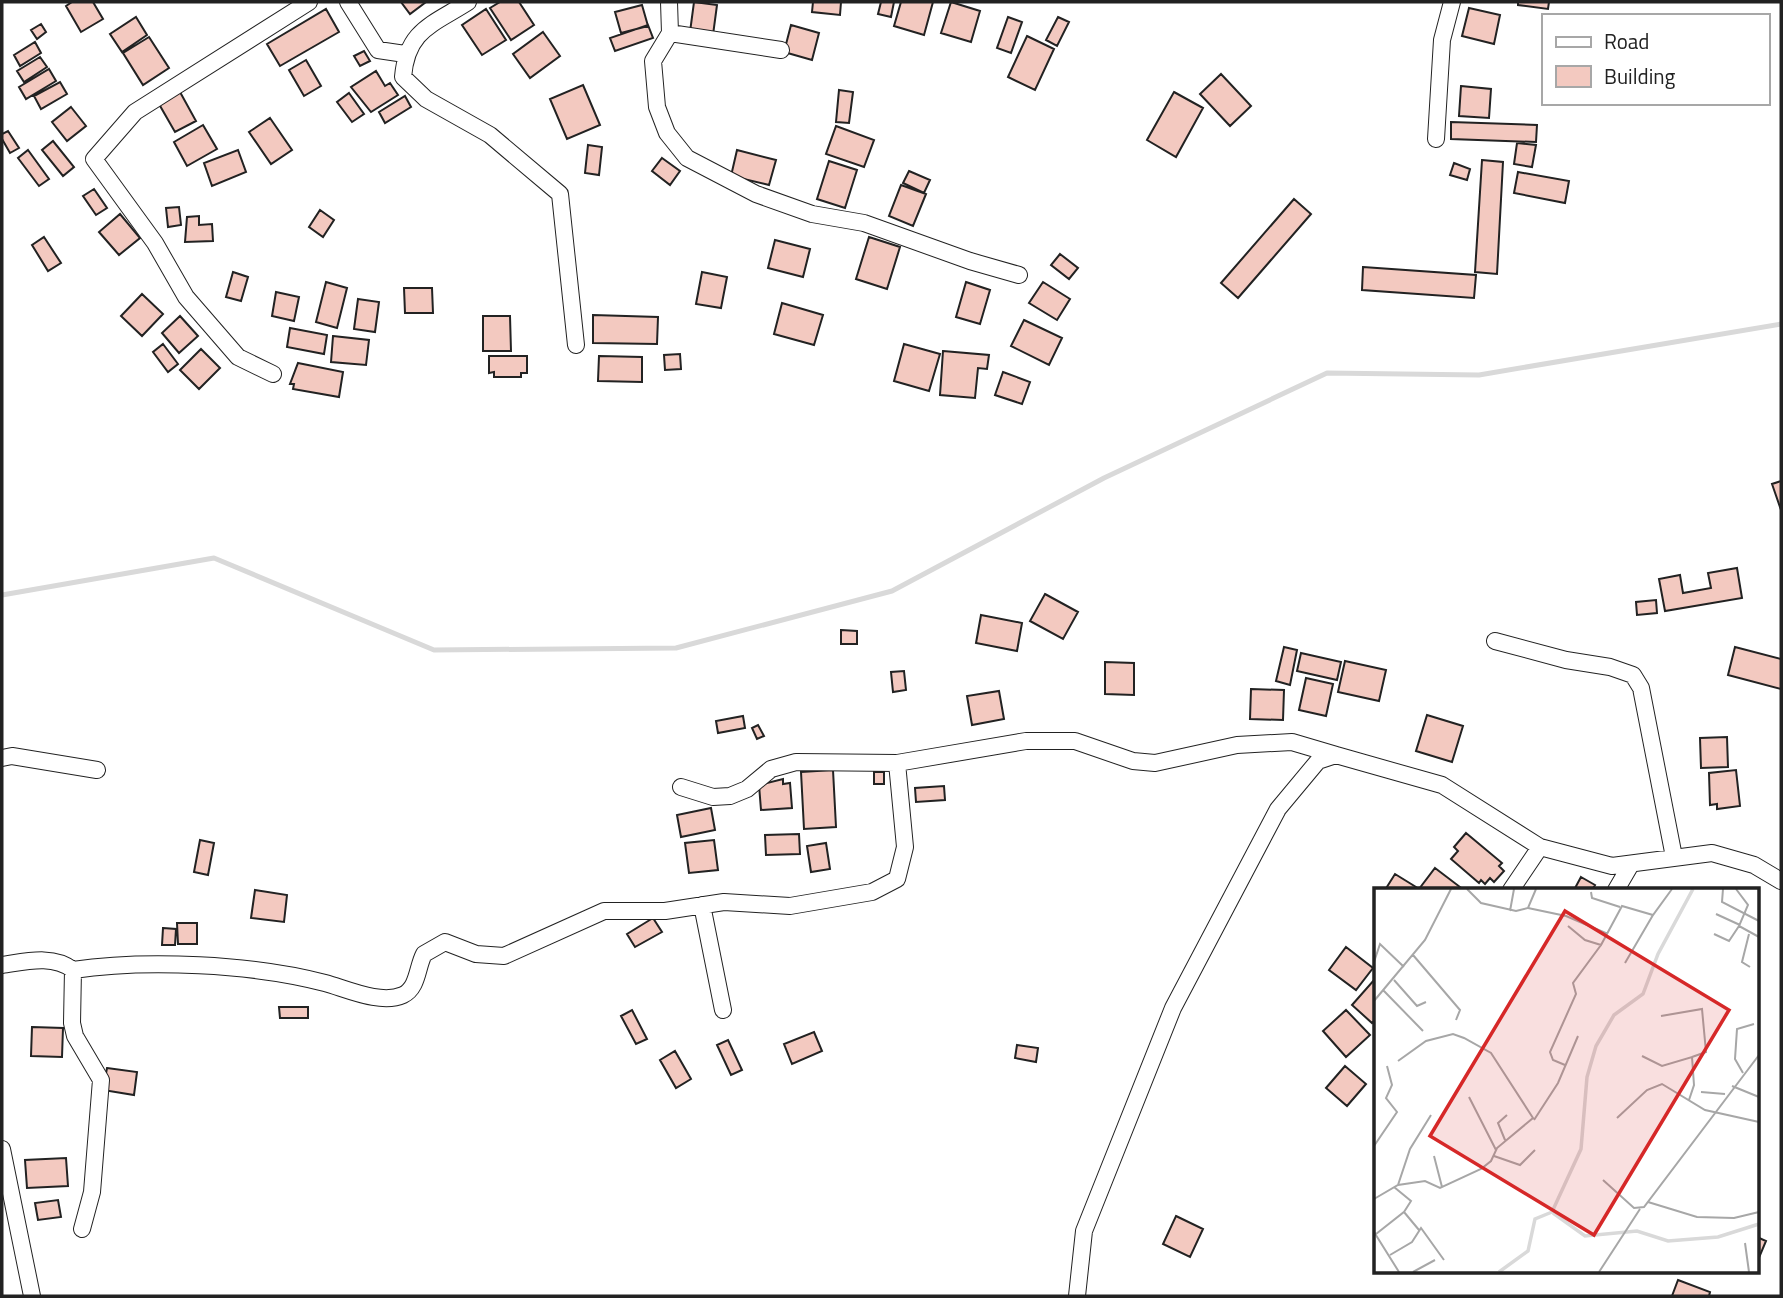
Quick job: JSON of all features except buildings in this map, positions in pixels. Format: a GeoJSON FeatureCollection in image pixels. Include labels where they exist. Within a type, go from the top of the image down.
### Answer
{"type":"FeatureCollection","features":[{"type":"Feature","properties":{"kind":"street"},"geometry":{"type":"LineString","coordinates":[[273,374],[238,357],[186,297],[155,243],[94,159],[135,112],[309,2]]}},
{"type":"Feature","properties":{"kind":"street"},"geometry":{"type":"LineString","coordinates":[[348,2],[377,50],[405,54]]}},
{"type":"Feature","properties":{"kind":"street"},"geometry":{"type":"LineString","coordinates":[[468,2],[417,35],[405,54],[404,77],[425,99],[490,135],[560,194],[576,345]]}},
{"type":"Feature","properties":{"kind":"street"},"geometry":{"type":"LineString","coordinates":[[669,2],[670,33],[653,61],[657,107],[667,133],[687,159],[756,194],[812,214],[864,223],[1019,275]]}},
{"type":"Feature","properties":{"kind":"street"},"geometry":{"type":"LineString","coordinates":[[1436,139],[1442,40],[1452,2]]}},
{"type":"Feature","properties":{"kind":"street"},"geometry":{"type":"LineString","coordinates":[[670,33],[781,50]]}},
{"type":"Feature","properties":{"kind":"street"},"geometry":{"type":"LineString","coordinates":[[1495,641],[1566,660],[1610,667],[1633,675],[1641,688],[1674,857]]}},
{"type":"Feature","properties":{"kind":"street"},"geometry":{"type":"LineString","coordinates":[[681,788],[713,797],[730,796],[747,789],[771,769],[796,762],[897,763],[1026,741],[1075,741],[1133,761],[1155,763],[1237,745],[1292,742],[1442,785],[1540,847],[1612,866],[1630,866],[1712,853],[1754,865],[1781,881]]}},
{"type":"Feature","properties":{"kind":"street"},"geometry":{"type":"LineString","coordinates":[[1077,1296],[1084,1231],[1191,969],[1225,914],[1278,809],[1318,761],[1336,755]]}},
{"type":"Feature","properties":{"kind":"street"},"geometry":{"type":"LineString","coordinates":[[2,758],[12,756],[97,770]]}},
{"type":"Feature","properties":{"kind":"street"},"geometry":{"type":"LineString","coordinates":[[2,965],[39,960],[67,965],[73,970],[106,965],[253,971],[316,981],[388,1000],[404,995],[413,988],[424,954],[445,942],[476,954],[504,956],[604,911],[665,911],[724,902],[790,906],[887,887],[897,879],[905,847],[897,763]]}},
{"type":"Feature","properties":{"kind":"street"},"geometry":{"type":"LineString","coordinates":[[1512,888],[1540,847]]}},
{"type":"Feature","properties":{"kind":"street"},"geometry":{"type":"LineString","coordinates":[[1617,888],[1630,866]]}},
{"type":"Feature","properties":{"kind":"street"},"geometry":{"type":"LineString","coordinates":[[702,905],[723,1010]]}},
{"type":"Feature","properties":{"kind":"street"},"geometry":{"type":"LineString","coordinates":[[73,970],[72,1023],[75,1036],[101,1080],[92,1192],[82,1229]]}},
{"type":"Feature","properties":{"kind":"street"},"geometry":{"type":"LineString","coordinates":[[2,1149],[32,1296]]}},
{"type":"Feature","properties":{"kind":"waterway"},"geometry":{"type":"LineString","coordinates":[[2,595],[214,558],[434,650],[676,648],[892,591],[1104,478],[1327,373],[1479,375],[1781,324]]}}]}
